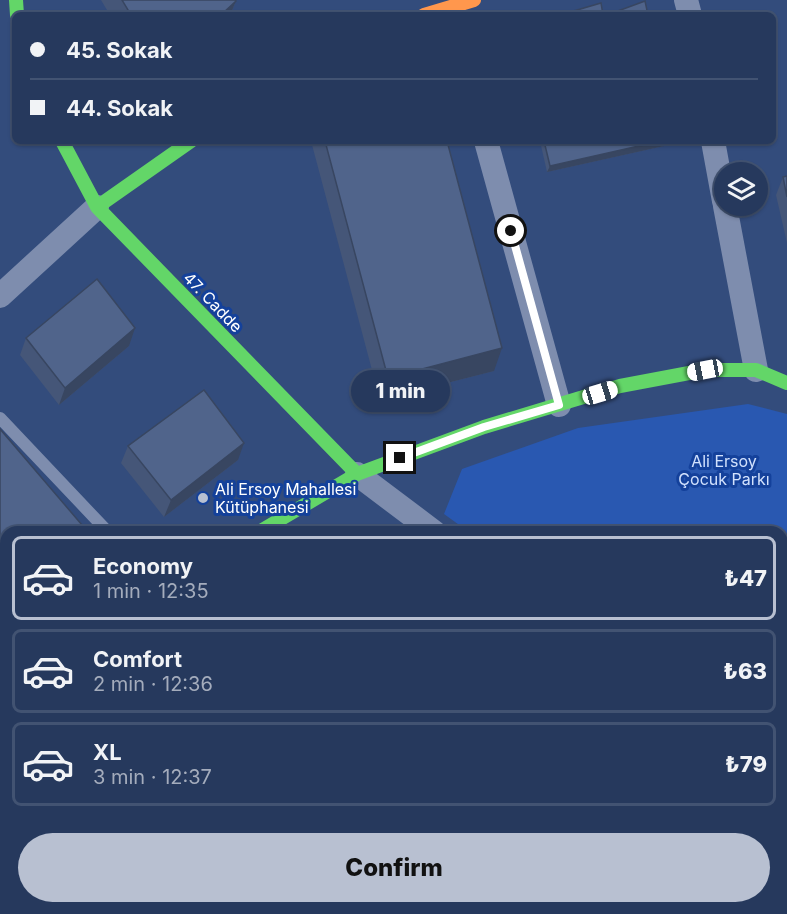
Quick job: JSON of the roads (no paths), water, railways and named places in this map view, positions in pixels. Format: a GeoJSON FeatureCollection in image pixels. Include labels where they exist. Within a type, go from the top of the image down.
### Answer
{"type":"FeatureCollection","features":[{"type":"Feature","properties":{"kind":"street"},"geometry":{"type":"LineString","coordinates":[[449,11],[474,0]]}},
{"type":"Feature","properties":{"kind":"street","name":"47. Cadde"},"geometry":{"type":"LineString","coordinates":[[64,144],[97,207],[357,474]]}},
{"type":"Feature","properties":{"kind":"street"},"geometry":{"type":"LineString","coordinates":[[0,296],[97,207],[187,144]]}},
{"type":"Feature","properties":{"kind":"street"},"geometry":{"type":"LineString","coordinates":[[487,144],[559,405]]}},
{"type":"Feature","properties":{"kind":"street"},"geometry":{"type":"LineString","coordinates":[[714,144],[717,162]]}},
{"type":"Feature","properties":{"kind":"street"},"geometry":{"type":"LineString","coordinates":[[727,216],[756,370]]}},
{"type":"Feature","properties":{"kind":"street"},"geometry":{"type":"LineString","coordinates":[[269,526],[357,474],[484,427],[620,386],[705,370],[756,370],[787,383]]}},
{"type":"Feature","properties":{"kind":"street"},"geometry":{"type":"LineString","coordinates":[[357,474],[426,526]]}},
{"type":"Feature","properties":{"kind":"lane"},"geometry":{"type":"LineString","coordinates":[[0,418],[102,526]]}},
{"type":"Feature","properties":{"kind":"place","name":"Ali Ersoy Mahallesi Kütüphanesi"},"geometry":{"type":"Point","coordinates":[203,498]}},
{"type":"Feature","properties":{"kind":"park label","name":"Ali Ersoy Çocuk Parkı"},"geometry":{"type":"Point","coordinates":[724,470]}}]}
